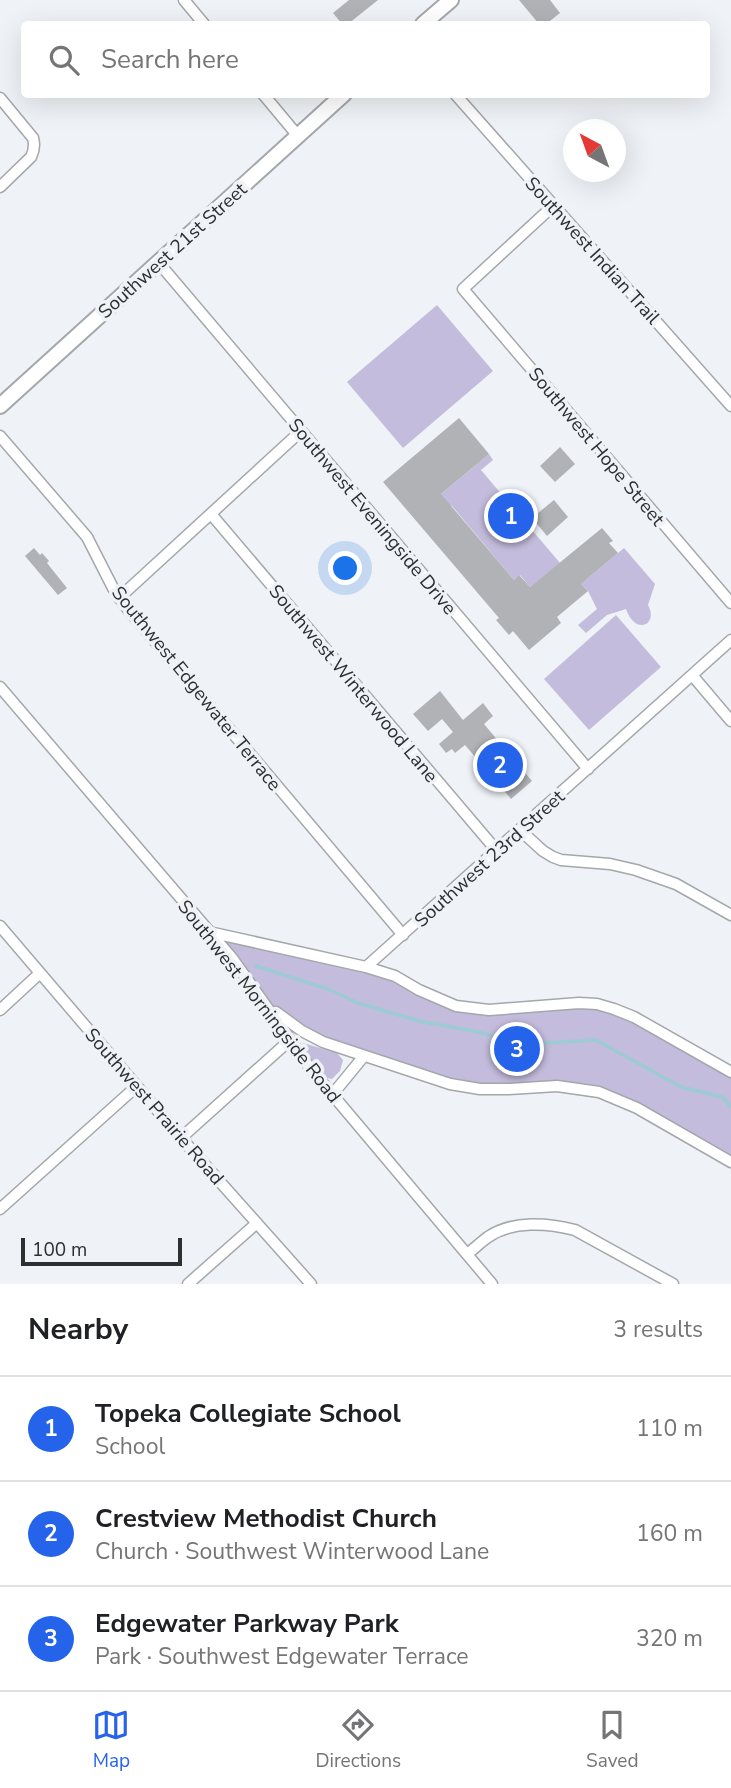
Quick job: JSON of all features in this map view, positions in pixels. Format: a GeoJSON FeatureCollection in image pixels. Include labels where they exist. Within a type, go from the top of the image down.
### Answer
{"type":"FeatureCollection","features":[{"type":"Feature","properties":{"kind":"main road"},"geometry":{"type":"LineString","coordinates":[[426,21],[451,0]]}},
{"type":"Feature","properties":{"kind":"main road","name":"Southwest 21st Street"},"geometry":{"type":"LineString","coordinates":[[0,406],[340,98]]}},
{"type":"Feature","properties":{"kind":"street"},"geometry":{"type":"LineString","coordinates":[[184,0],[202,21]]}},
{"type":"Feature","properties":{"kind":"street"},"geometry":{"type":"LineString","coordinates":[[0,98],[33,138],[31,157],[0,187]]}},
{"type":"Feature","properties":{"kind":"street"},"geometry":{"type":"LineString","coordinates":[[266,98],[298,136]]}},
{"type":"Feature","properties":{"kind":"street","name":"Southwest Indian Trail"},"geometry":{"type":"LineString","coordinates":[[459,98],[731,406]]}},
{"type":"Feature","properties":{"kind":"street","name":"Southwest Hope Street"},"geometry":{"type":"LineString","coordinates":[[554,205],[463,289],[731,603]]}},
{"type":"Feature","properties":{"kind":"street","name":"Southwest Eveningside Drive"},"geometry":{"type":"LineString","coordinates":[[158,262],[588,769]]}},
{"type":"Feature","properties":{"kind":"street"},"geometry":{"type":"LineString","coordinates":[[119,598],[301,431]]}},
{"type":"Feature","properties":{"kind":"street","name":"Southwest Edgewater Terrace"},"geometry":{"type":"LineString","coordinates":[[0,436],[87,537],[119,598],[403,935]]}},
{"type":"Feature","properties":{"kind":"street","name":"Southwest Winterwood Lane"},"geometry":{"type":"LineString","coordinates":[[211,514],[497,851]]}},
{"type":"Feature","properties":{"kind":"street","name":"Southwest 23rd Street"},"geometry":{"type":"LineString","coordinates":[[366,967],[731,640]]}},
{"type":"Feature","properties":{"kind":"street"},"geometry":{"type":"LineString","coordinates":[[692,675],[731,721]]}},
{"type":"Feature","properties":{"kind":"street","name":"Southwest Morningside Road"},"geometry":{"type":"LineString","coordinates":[[0,687],[232,958],[332,1095],[492,1284]]}},
{"type":"Feature","properties":{"kind":"street"},"geometry":{"type":"LineString","coordinates":[[520,830],[542,851],[553,857],[636,870],[690,891],[731,915]]}},
{"type":"Feature","properties":{"kind":"street","name":"Southwest Prairie Road"},"geometry":{"type":"LineString","coordinates":[[0,926],[181,1138],[311,1284]]}},
{"type":"Feature","properties":{"kind":"street"},"geometry":{"type":"LineString","coordinates":[[209,931],[366,967],[395,976],[456,1006],[505,1009],[579,1003],[614,1009],[634,1017],[731,1072]]}},
{"type":"Feature","properties":{"kind":"street"},"geometry":{"type":"LineString","coordinates":[[0,1010],[40,973]]}},
{"type":"Feature","properties":{"kind":"street"},"geometry":{"type":"LineString","coordinates":[[269,1010],[273,1010],[312,1037],[450,1084],[509,1089],[557,1086],[599,1092],[637,1108],[731,1162]]}},
{"type":"Feature","properties":{"kind":"street"},"geometry":{"type":"LineString","coordinates":[[181,1138],[290,1040]]}},
{"type":"Feature","properties":{"kind":"street"},"geometry":{"type":"LineString","coordinates":[[332,1095],[364,1056]]}},
{"type":"Feature","properties":{"kind":"street"},"geometry":{"type":"LineString","coordinates":[[0,1209],[137,1086]]}},
{"type":"Feature","properties":{"kind":"street"},"geometry":{"type":"LineString","coordinates":[[188,1284],[257,1223]]}},
{"type":"Feature","properties":{"kind":"street"},"geometry":{"type":"LineString","coordinates":[[467,1254],[490,1235],[509,1228],[539,1224],[558,1226],[575,1230],[673,1284]]}},
{"type":"Feature","properties":{"kind":"shaded area"},"geometry":{"type":"Polygon","coordinates":[[[437,305],[493,371],[403,448],[347,382],[437,305]]]}},
{"type":"Feature","properties":{"kind":"shaded area"},"geometry":{"type":"Polygon","coordinates":[[[489,454],[493,460],[481,470],[560,563],[530,587],[520,575],[514,580],[452,506],[434,500],[489,454]]]}},
{"type":"Feature","properties":{"kind":"shaded area"},"geometry":{"type":"Polygon","coordinates":[[[624,548],[655,584],[648,605],[650,618],[644,625],[640,625],[635,623],[626,609],[607,615],[586,633],[578,625],[597,609],[588,591],[581,584],[624,548]]]}},
{"type":"Feature","properties":{"kind":"shaded area"},"geometry":{"type":"Polygon","coordinates":[[[616,615],[661,667],[589,730],[544,679],[616,615]]]}},
{"type":"Feature","properties":{"kind":"shaded area"},"geometry":{"type":"Polygon","coordinates":[[[209,931],[366,967],[472,1009],[568,1003],[614,1009],[731,1072],[731,1162],[655,1119],[578,1088],[480,1089],[323,1042],[273,1010],[209,931]]]}},
{"type":"Feature","properties":{"kind":"shaded area"},"geometry":{"type":"Polygon","coordinates":[[[303,1043],[337,1053],[343,1060],[340,1071],[332,1079],[323,1077],[301,1047],[303,1043]]]}},
{"type":"Feature","properties":{"kind":"building"},"geometry":{"type":"Polygon","coordinates":[[[349,0],[378,0],[352,21],[340,21],[333,13],[349,0]]]}},
{"type":"Feature","properties":{"kind":"building"},"geometry":{"type":"Polygon","coordinates":[[[519,0],[550,0],[560,13],[550,21],[536,21],[519,0]]]}},
{"type":"Feature","properties":{"kind":"building"},"geometry":{"type":"Polygon","coordinates":[[[459,418],[489,454],[441,494],[514,580],[519,575],[530,587],[602,528],[613,541],[609,543],[618,553],[581,584],[588,591],[557,617],[561,623],[529,650],[513,631],[509,635],[496,620],[499,618],[383,482],[459,418]]]}},
{"type":"Feature","properties":{"kind":"building"},"geometry":{"type":"Polygon","coordinates":[[[560,447],[575,464],[555,482],[540,466],[560,447]]]}},
{"type":"Feature","properties":{"kind":"building"},"geometry":{"type":"Polygon","coordinates":[[[554,500],[568,517],[547,536],[532,518],[554,500]]]}},
{"type":"Feature","properties":{"kind":"building"},"geometry":{"type":"Polygon","coordinates":[[[34,548],[49,561],[47,563],[67,588],[58,595],[25,556],[34,548]]]}},
{"type":"Feature","properties":{"kind":"building"},"geometry":{"type":"Polygon","coordinates":[[[440,691],[463,720],[483,703],[493,716],[484,724],[532,781],[511,799],[465,745],[455,753],[452,749],[446,753],[439,744],[453,732],[442,719],[428,731],[413,714],[440,691]]]}},
{"type":"Feature","properties":{"kind":"waterway"},"geometry":{"type":"LineString","coordinates":[[256,966],[328,989],[358,1003],[419,1021],[528,1044],[596,1040],[681,1087],[722,1097],[731,1107]]}},
{"type":"Feature","properties":{"kind":"place","name":"Topeka Collegiate School"},"geometry":{"type":"Point","coordinates":[511,516]}},
{"type":"Feature","properties":{"kind":"place","name":"Crestview Methodist Church"},"geometry":{"type":"Point","coordinates":[500,765]}},
{"type":"Feature","properties":{"kind":"place","name":"Edgewater Parkway Park"},"geometry":{"type":"Point","coordinates":[517,1049]}}]}
